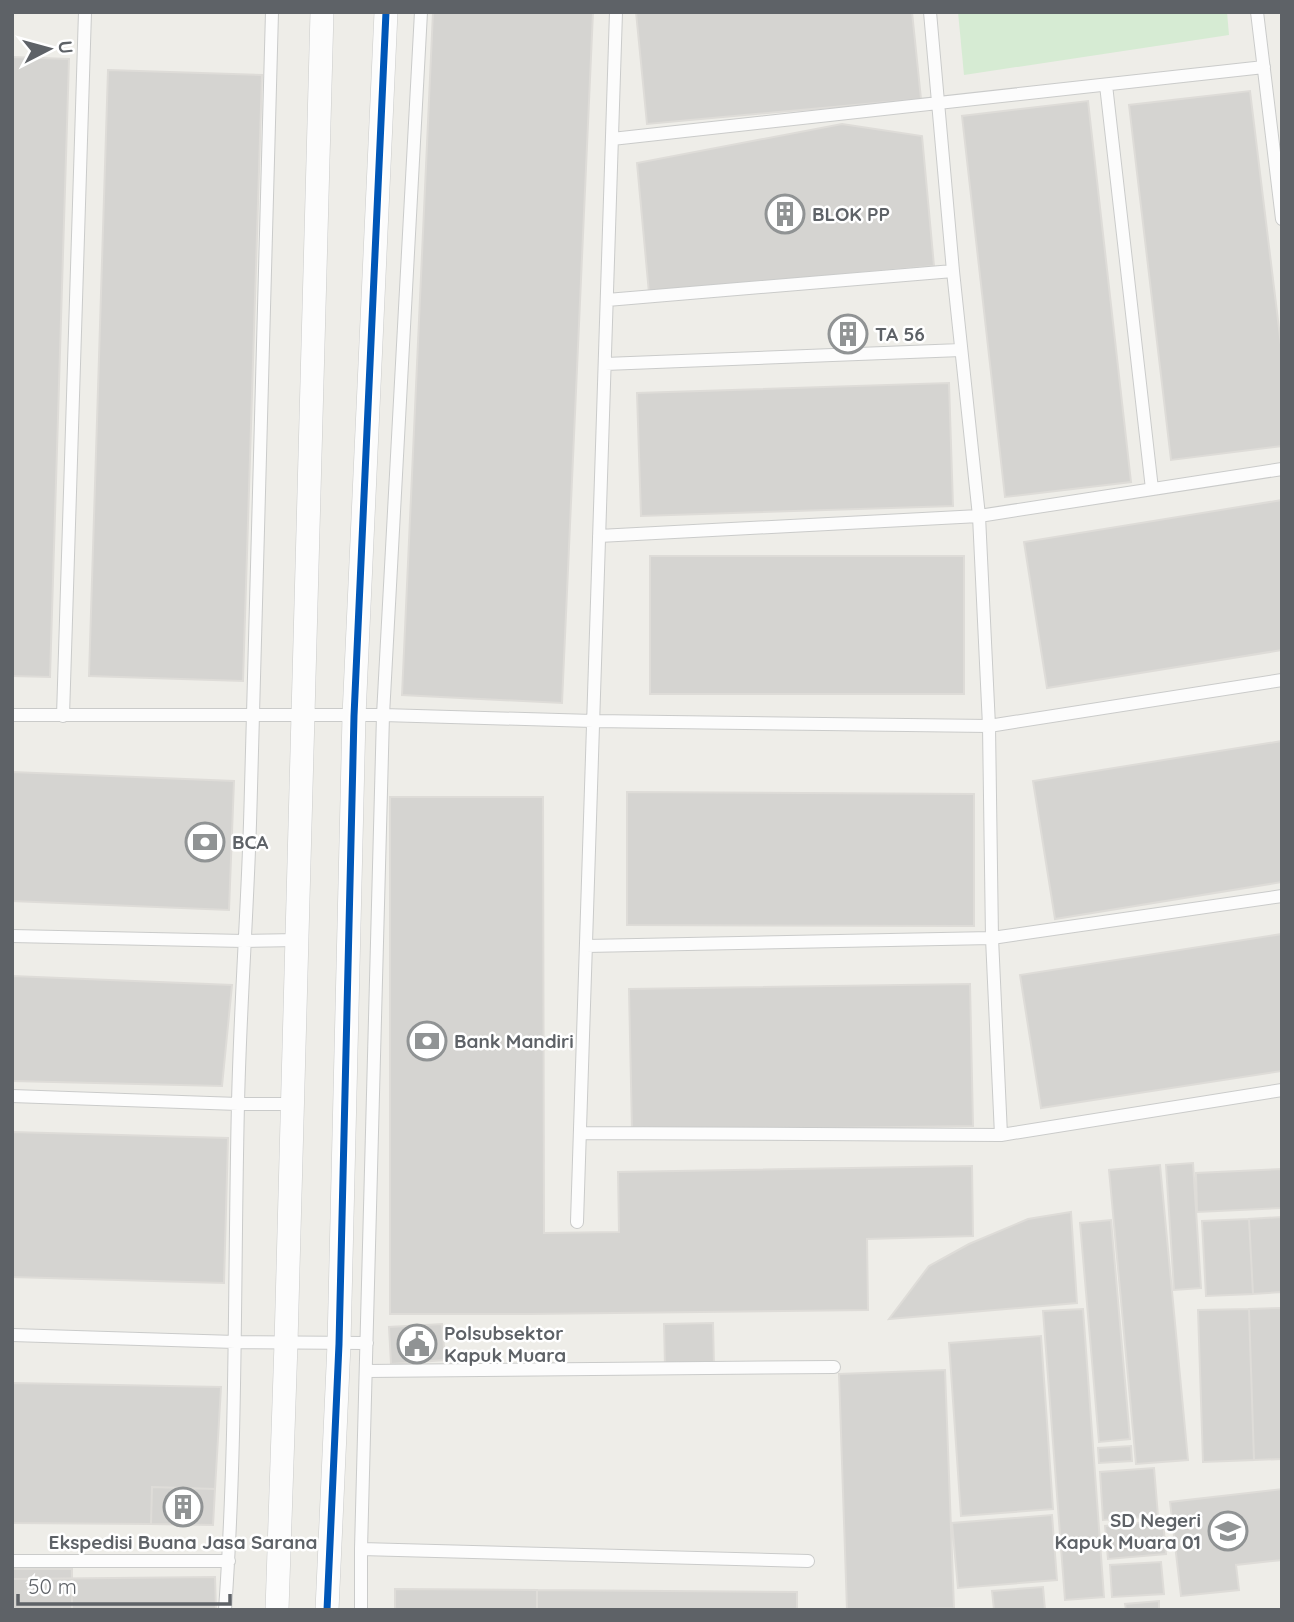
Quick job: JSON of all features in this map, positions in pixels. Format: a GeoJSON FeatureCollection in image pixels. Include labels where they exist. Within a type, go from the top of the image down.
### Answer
{"type":"FeatureCollection","features":[{"type":"Feature","properties":{"kind":"street"},"geometry":{"type":"LineString","coordinates":[[277,1610],[298,940],[322,12]]}},
{"type":"Feature","properties":{"kind":"street"},"geometry":{"type":"LineString","coordinates":[[327,1610],[339,1344],[354,716],[386,12]]}},
{"type":"Feature","properties":{"kind":"lane"},"geometry":{"type":"LineString","coordinates":[[63,716],[85,12]]}},
{"type":"Feature","properties":{"kind":"lane"},"geometry":{"type":"LineString","coordinates":[[225,1610],[229,1561],[238,1104],[253,714],[272,12]]}},
{"type":"Feature","properties":{"kind":"lane"},"geometry":{"type":"LineString","coordinates":[[361,1610],[383,715],[421,12]]}},
{"type":"Feature","properties":{"kind":"lane"},"geometry":{"type":"LineString","coordinates":[[577,1222],[616,12]]}},
{"type":"Feature","properties":{"kind":"lane"},"geometry":{"type":"LineString","coordinates":[[930,12],[953,271],[979,516],[989,726],[992,938],[1001,1135]]}},
{"type":"Feature","properties":{"kind":"lane"},"geometry":{"type":"LineString","coordinates":[[1257,12],[1282,219]]}},
{"type":"Feature","properties":{"kind":"lane"},"geometry":{"type":"LineString","coordinates":[[612,139],[1264,67]]}},
{"type":"Feature","properties":{"kind":"lane"},"geometry":{"type":"LineString","coordinates":[[1106,85],[1152,489]]}},
{"type":"Feature","properties":{"kind":"lane"},"geometry":{"type":"LineString","coordinates":[[607,300],[953,271]]}},
{"type":"Feature","properties":{"kind":"lane"},"geometry":{"type":"LineString","coordinates":[[605,363],[961,350]]}},
{"type":"Feature","properties":{"kind":"lane"},"geometry":{"type":"LineString","coordinates":[[599,536],[979,516],[1282,469]]}},
{"type":"Feature","properties":{"kind":"lane"},"geometry":{"type":"LineString","coordinates":[[12,715],[383,715],[593,721],[989,726],[1282,680]]}},
{"type":"Feature","properties":{"kind":"lane"},"geometry":{"type":"LineString","coordinates":[[586,946],[992,938],[1282,896]]}},
{"type":"Feature","properties":{"kind":"lane"},"geometry":{"type":"LineString","coordinates":[[12,936],[298,940]]}},
{"type":"Feature","properties":{"kind":"lane"},"geometry":{"type":"LineString","coordinates":[[580,1133],[1001,1135],[1282,1090]]}},
{"type":"Feature","properties":{"kind":"lane"},"geometry":{"type":"LineString","coordinates":[[12,1096],[292,1104]]}},
{"type":"Feature","properties":{"kind":"lane"},"geometry":{"type":"LineString","coordinates":[[12,1335],[367,1343]]}},
{"type":"Feature","properties":{"kind":"lane"},"geometry":{"type":"LineString","coordinates":[[366,1371],[835,1367]]}},
{"type":"Feature","properties":{"kind":"lane"},"geometry":{"type":"LineString","coordinates":[[361,1549],[808,1560]]}},
{"type":"Feature","properties":{"kind":"lane"},"geometry":{"type":"LineString","coordinates":[[12,1561],[229,1561]]}},
{"type":"Feature","properties":{"kind":"green space"},"geometry":{"type":"Polygon","coordinates":[[[958,12],[1227,12],[1229,35],[964,75],[958,12]]]}},
{"type":"Feature","properties":{"kind":"building"},"geometry":{"type":"Polygon","coordinates":[[[433,12],[593,12],[562,703],[402,695],[433,12]]]}},
{"type":"Feature","properties":{"kind":"building"},"geometry":{"type":"Polygon","coordinates":[[[636,12],[912,12],[921,99],[647,124],[636,12]]]}},
{"type":"Feature","properties":{"kind":"building"},"geometry":{"type":"Polygon","coordinates":[[[12,57],[69,59],[50,677],[12,676],[12,57]]]}},
{"type":"Feature","properties":{"kind":"building"},"geometry":{"type":"Polygon","coordinates":[[[108,70],[262,75],[243,681],[89,676],[108,70]]]}},
{"type":"Feature","properties":{"kind":"building"},"geometry":{"type":"Polygon","coordinates":[[[1250,91],[1282,353],[1282,446],[1171,460],[1129,105],[1250,91]]]}},
{"type":"Feature","properties":{"kind":"building"},"geometry":{"type":"Polygon","coordinates":[[[1088,101],[1131,482],[1005,497],[962,116],[1088,101]]]}},
{"type":"Feature","properties":{"kind":"building","name":"BLOK PP"},"geometry":{"type":"Polygon","coordinates":[[[842,124],[922,136],[934,266],[649,293],[637,163],[842,124]]]}},
{"type":"Feature","properties":{"kind":"building","name":"TA 56"},"geometry":{"type":"Polygon","coordinates":[[[856,320],[859,346],[840,348],[838,322],[856,320]]]}},
{"type":"Feature","properties":{"kind":"building"},"geometry":{"type":"Polygon","coordinates":[[[949,383],[953,506],[641,516],[637,393],[949,383]]]}},
{"type":"Feature","properties":{"kind":"building"},"geometry":{"type":"Polygon","coordinates":[[[1282,500],[1282,650],[1047,688],[1024,542],[1282,500]]]}},
{"type":"Feature","properties":{"kind":"building"},"geometry":{"type":"Polygon","coordinates":[[[650,556],[964,556],[964,694],[650,694],[650,556]]]}},
{"type":"Feature","properties":{"kind":"building"},"geometry":{"type":"Polygon","coordinates":[[[1282,741],[1282,882],[1055,919],[1033,781],[1282,741]]]}},
{"type":"Feature","properties":{"kind":"building"},"geometry":{"type":"Polygon","coordinates":[[[12,772],[234,781],[229,910],[12,901],[12,772]]]}},
{"type":"Feature","properties":{"kind":"building"},"geometry":{"type":"Polygon","coordinates":[[[627,792],[974,794],[974,926],[627,925],[627,792]]]}},
{"type":"Feature","properties":{"kind":"building"},"geometry":{"type":"Polygon","coordinates":[[[390,797],[543,797],[544,1233],[619,1232],[618,1172],[972,1166],[973,1236],[867,1239],[868,1310],[390,1314],[390,797]]]}},
{"type":"Feature","properties":{"kind":"building"},"geometry":{"type":"Polygon","coordinates":[[[1282,934],[1282,1071],[1041,1108],[1020,975],[1282,934]]]}},
{"type":"Feature","properties":{"kind":"building"},"geometry":{"type":"Polygon","coordinates":[[[12,976],[232,985],[222,1086],[12,1081],[12,976]]]}},
{"type":"Feature","properties":{"kind":"building"},"geometry":{"type":"Polygon","coordinates":[[[970,984],[973,1126],[632,1131],[629,989],[970,984]]]}},
{"type":"Feature","properties":{"kind":"building"},"geometry":{"type":"Polygon","coordinates":[[[12,1132],[228,1138],[224,1283],[12,1277],[12,1132]]]}},
{"type":"Feature","properties":{"kind":"building"},"geometry":{"type":"Polygon","coordinates":[[[1193,1163],[1201,1288],[1174,1290],[1166,1165],[1193,1163]]]}},
{"type":"Feature","properties":{"kind":"building"},"geometry":{"type":"Polygon","coordinates":[[[1160,1165],[1188,1460],[1136,1464],[1109,1170],[1160,1165]]]}},
{"type":"Feature","properties":{"kind":"building"},"geometry":{"type":"Polygon","coordinates":[[[1282,1169],[1282,1208],[1197,1212],[1196,1173],[1282,1169]]]}},
{"type":"Feature","properties":{"kind":"building"},"geometry":{"type":"Polygon","coordinates":[[[1071,1212],[1077,1303],[889,1319],[929,1266],[969,1244],[1028,1219],[1071,1212]]]}},
{"type":"Feature","properties":{"kind":"building"},"geometry":{"type":"Polygon","coordinates":[[[1282,1217],[1282,1292],[1253,1294],[1249,1219],[1282,1217]]]}},
{"type":"Feature","properties":{"kind":"building"},"geometry":{"type":"Polygon","coordinates":[[[1249,1219],[1253,1294],[1206,1296],[1202,1221],[1249,1219]]]}},
{"type":"Feature","properties":{"kind":"building"},"geometry":{"type":"Polygon","coordinates":[[[1111,1220],[1130,1439],[1099,1442],[1080,1223],[1111,1220]]]}},
{"type":"Feature","properties":{"kind":"building"},"geometry":{"type":"Polygon","coordinates":[[[1282,1308],[1282,1459],[1254,1460],[1249,1309],[1282,1308]]]}},
{"type":"Feature","properties":{"kind":"building"},"geometry":{"type":"Polygon","coordinates":[[[1083,1309],[1104,1597],[1065,1600],[1043,1311],[1083,1309]]]}},
{"type":"Feature","properties":{"kind":"building"},"geometry":{"type":"Polygon","coordinates":[[[1249,1309],[1254,1460],[1203,1462],[1198,1310],[1249,1309]]]}},
{"type":"Feature","properties":{"kind":"building"},"geometry":{"type":"Polygon","coordinates":[[[713,1323],[714,1366],[665,1367],[664,1324],[713,1323]]]}},
{"type":"Feature","properties":{"kind":"building","name":"Polsubsektor Kapuk Muara"},"geometry":{"type":"Polygon","coordinates":[[[442,1324],[445,1360],[391,1364],[389,1327],[442,1324]]]}},
{"type":"Feature","properties":{"kind":"building"},"geometry":{"type":"Polygon","coordinates":[[[1041,1336],[1053,1509],[961,1516],[949,1343],[1041,1336]]]}},
{"type":"Feature","properties":{"kind":"building"},"geometry":{"type":"Polygon","coordinates":[[[945,1370],[954,1608],[847,1610],[839,1374],[945,1370]]]}},
{"type":"Feature","properties":{"kind":"building"},"geometry":{"type":"Polygon","coordinates":[[[12,1383],[221,1387],[215,1489],[152,1487],[151,1524],[12,1523],[12,1383]]]}},
{"type":"Feature","properties":{"kind":"building"},"geometry":{"type":"Polygon","coordinates":[[[1131,1446],[1132,1461],[1099,1463],[1098,1448],[1131,1446]]]}},
{"type":"Feature","properties":{"kind":"building"},"geometry":{"type":"Polygon","coordinates":[[[1154,1468],[1158,1516],[1103,1520],[1100,1472],[1154,1468]]]}},
{"type":"Feature","properties":{"kind":"building","name":"Ekspedisi Buana Jasa Sarana"},"geometry":{"type":"Polygon","coordinates":[[[152,1487],[215,1489],[213,1525],[151,1524],[152,1487]]]}},
{"type":"Feature","properties":{"kind":"building","name":"SD Negeri Kapuk Muara 01"},"geometry":{"type":"Polygon","coordinates":[[[1282,1489],[1282,1560],[1236,1565],[1239,1590],[1181,1596],[1170,1502],[1282,1489]]]}},
{"type":"Feature","properties":{"kind":"building"},"geometry":{"type":"Polygon","coordinates":[[[1052,1515],[1057,1580],[958,1588],[952,1523],[1052,1515]]]}},
{"type":"Feature","properties":{"kind":"building"},"geometry":{"type":"Polygon","coordinates":[[[1163,1521],[1166,1554],[1108,1559],[1105,1526],[1163,1521]]]}},
{"type":"Feature","properties":{"kind":"building"},"geometry":{"type":"Polygon","coordinates":[[[1161,1562],[1164,1594],[1112,1597],[1110,1565],[1161,1562]]]}},
{"type":"Feature","properties":{"kind":"building"},"geometry":{"type":"Polygon","coordinates":[[[12,1569],[72,1569],[72,1610],[12,1610],[12,1569]]]}},
{"type":"Feature","properties":{"kind":"building"},"geometry":{"type":"Polygon","coordinates":[[[215,1577],[216,1610],[12,1610],[12,1579],[215,1577]]]}},
{"type":"Feature","properties":{"kind":"building"},"geometry":{"type":"Polygon","coordinates":[[[1043,1587],[1045,1610],[994,1610],[992,1591],[1043,1587]]]}},
{"type":"Feature","properties":{"kind":"building"},"geometry":{"type":"Polygon","coordinates":[[[395,1589],[537,1590],[537,1610],[395,1610],[395,1589]]]}},
{"type":"Feature","properties":{"kind":"building"},"geometry":{"type":"Polygon","coordinates":[[[537,1590],[797,1592],[797,1610],[537,1610],[537,1590]]]}},
{"type":"Feature","properties":{"kind":"building"},"geometry":{"type":"Polygon","coordinates":[[[1159,1601],[1159,1610],[1126,1610],[1125,1604],[1159,1601]]]}},
{"type":"Feature","properties":{"kind":"cycle path"},"geometry":{"type":"LineString","coordinates":[[327,1610],[339,1344],[354,716],[386,12]]}},
{"type":"Feature","properties":{"kind":"place","name":"BLOK PP"},"geometry":{"type":"Point","coordinates":[785,214]}},
{"type":"Feature","properties":{"kind":"place","name":"TA 56"},"geometry":{"type":"Point","coordinates":[848,334]}},
{"type":"Feature","properties":{"kind":"place","name":"BCA"},"geometry":{"type":"Point","coordinates":[205,842]}},
{"type":"Feature","properties":{"kind":"place","name":"Bank Mandiri"},"geometry":{"type":"Point","coordinates":[427,1041]}},
{"type":"Feature","properties":{"kind":"place","name":"Polsubsektor Kapuk Muara"},"geometry":{"type":"Point","coordinates":[417,1344]}},
{"type":"Feature","properties":{"kind":"place","name":"Ekspedisi Buana Jasa Sarana"},"geometry":{"type":"Point","coordinates":[183,1507]}},
{"type":"Feature","properties":{"kind":"place","name":"SD Negeri Kapuk Muara 01"},"geometry":{"type":"Point","coordinates":[1228,1531]}}]}
